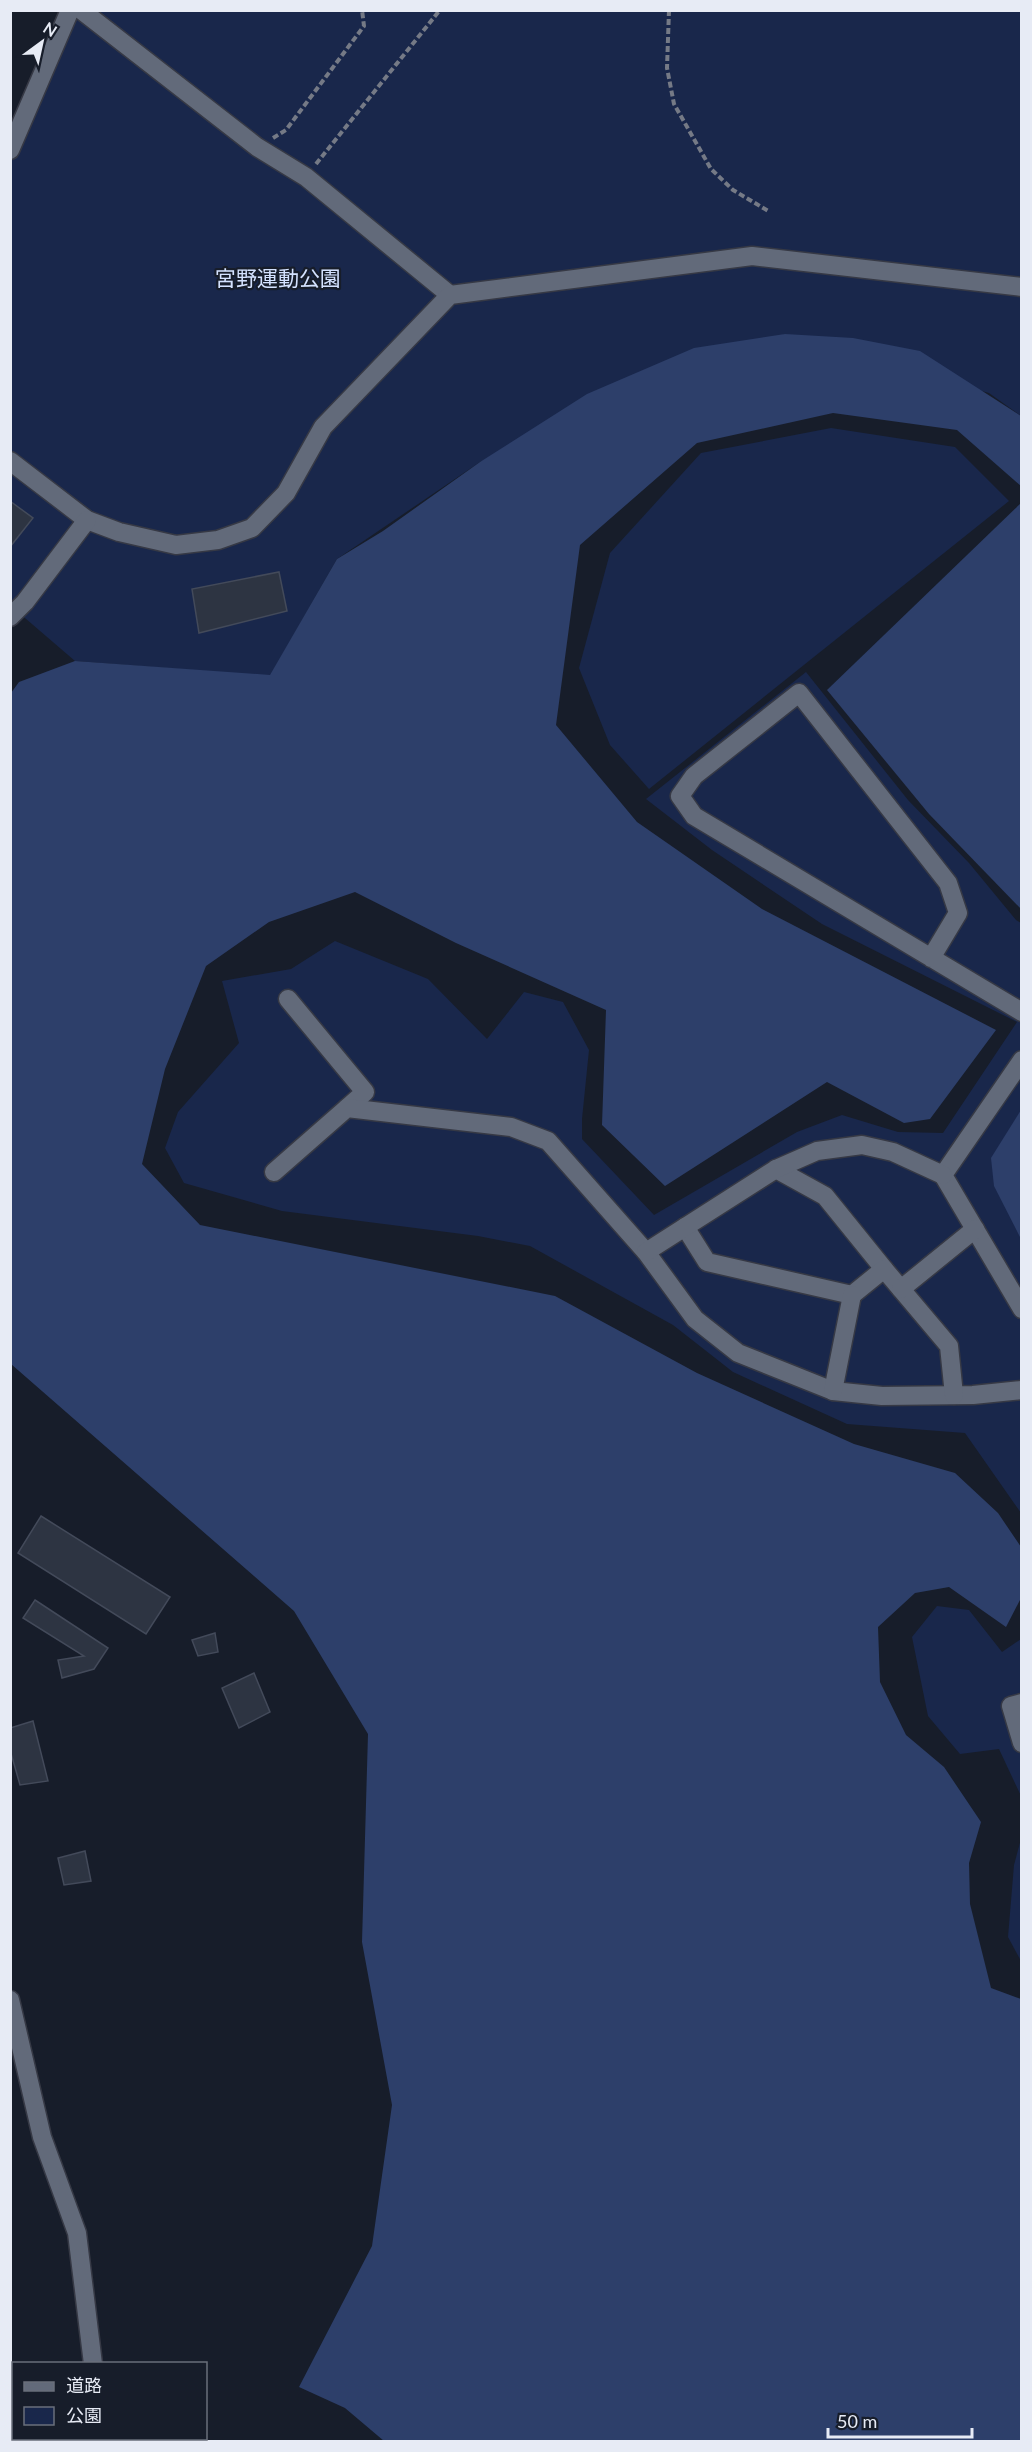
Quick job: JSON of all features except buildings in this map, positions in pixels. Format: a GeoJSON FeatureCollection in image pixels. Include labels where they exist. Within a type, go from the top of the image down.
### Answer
{"type":"FeatureCollection","features":[{"type":"Feature","properties":{"kind":"street"},"geometry":{"type":"LineString","coordinates":[[10,150],[70,10]]}},
{"type":"Feature","properties":{"kind":"street"},"geometry":{"type":"LineString","coordinates":[[81,10],[257,147],[306,177],[450,295]]}},
{"type":"Feature","properties":{"kind":"street"},"geometry":{"type":"LineString","coordinates":[[10,461],[87,520],[119,532],[176,545],[218,540],[252,528],[286,493],[323,427],[450,295],[752,256],[1022,287]]}},
{"type":"Feature","properties":{"kind":"street"},"geometry":{"type":"LineString","coordinates":[[10,617],[25,603],[87,520]]}},
{"type":"Feature","properties":{"kind":"street"},"geometry":{"type":"LineString","coordinates":[[931,958],[958,913],[948,883],[799,693],[693,776],[680,796],[694,816],[931,958],[1022,1012]]}},
{"type":"Feature","properties":{"kind":"street"},"geometry":{"type":"LineString","coordinates":[[274,1172],[365,1092],[288,999]]}},
{"type":"Feature","properties":{"kind":"street"},"geometry":{"type":"LineString","coordinates":[[943,1175],[1022,1060]]}},
{"type":"Feature","properties":{"kind":"street"},"geometry":{"type":"LineString","coordinates":[[347,1108],[511,1126],[548,1141],[646,1252],[695,1319],[738,1353],[833,1391],[882,1396],[954,1395],[1022,1390]]}},
{"type":"Feature","properties":{"kind":"street"},"geometry":{"type":"LineString","coordinates":[[646,1252],[776,1169],[818,1151],[862,1145],[892,1152],[943,1175],[1022,1309]]}},
{"type":"Feature","properties":{"kind":"street"},"geometry":{"type":"LineString","coordinates":[[776,1169],[825,1196],[950,1346],[954,1395]]}},
{"type":"Feature","properties":{"kind":"street"},"geometry":{"type":"LineString","coordinates":[[685,1227],[707,1262],[852,1295]]}},
{"type":"Feature","properties":{"kind":"street"},"geometry":{"type":"LineString","coordinates":[[901,1289],[975,1229]]}},
{"type":"Feature","properties":{"kind":"street"},"geometry":{"type":"LineString","coordinates":[[833,1391],[852,1295],[884,1269]]}},
{"type":"Feature","properties":{"kind":"street"},"geometry":{"type":"LineString","coordinates":[[1022,1703],[1011,1706],[1022,1743]]}},
{"type":"Feature","properties":{"kind":"street"},"geometry":{"type":"LineString","coordinates":[[10,2000],[42,2137],[77,2233],[93,2362]]}},
{"type":"Feature","properties":{"kind":"path"},"geometry":{"type":"LineString","coordinates":[[257,147],[286,130],[364,26],[362,10]]}},
{"type":"Feature","properties":{"kind":"path"},"geometry":{"type":"LineString","coordinates":[[306,177],[440,10]]}},
{"type":"Feature","properties":{"kind":"path"},"geometry":{"type":"LineString","coordinates":[[669,10],[667,68],[674,104],[711,169],[733,190],[770,213]]}},
{"type":"Feature","properties":{"kind":"green space","name":"宮野運動公園"},"geometry":{"type":"Polygon","coordinates":[[[70,11],[1021,11],[1021,416],[989,393],[785,334],[480,462],[337,559],[270,676],[75,661],[11,606],[11,150],[70,11]]]}},
{"type":"Feature","properties":{"kind":"green space"},"geometry":{"type":"Polygon","coordinates":[[[831,428],[955,447],[1009,501],[649,789],[610,745],[579,668],[610,553],[701,453],[831,428]]]}},
{"type":"Feature","properties":{"kind":"green space"},"geometry":{"type":"Polygon","coordinates":[[[806,672],[908,800],[969,863],[1016,920],[1021,923],[1021,1513],[965,1433],[847,1424],[733,1372],[673,1325],[530,1246],[478,1236],[282,1211],[184,1183],[165,1148],[178,1112],[239,1043],[222,981],[291,969],[335,941],[428,979],[487,1039],[524,992],[563,1002],[589,1050],[582,1139],[654,1215],[797,1132],[842,1115],[898,1132],[943,1133],[1017,1022],[822,924],[712,850],[646,799],[806,672]]]}},
{"type":"Feature","properties":{"kind":"green space"},"geometry":{"type":"Polygon","coordinates":[[[937,1606],[969,1610],[1002,1652],[1021,1639],[1021,1796],[999,1749],[960,1754],[928,1716],[912,1637],[937,1606]]]}},
{"type":"Feature","properties":{"kind":"green space"},"geometry":{"type":"Polygon","coordinates":[[[1021,1839],[1021,1961],[1008,1937],[1014,1865],[1021,1839]]]}},
{"type":"Feature","properties":{"kind":"shaded area"},"geometry":{"type":"Polygon","coordinates":[[[785,334],[853,338],[920,351],[1021,416],[1021,486],[957,430],[833,413],[697,443],[580,545],[556,725],[637,822],[762,909],[996,1030],[930,1119],[904,1123],[827,1082],[665,1186],[602,1125],[606,1010],[456,943],[355,892],[269,922],[206,966],[165,1069],[142,1164],[200,1225],[555,1296],[697,1373],[854,1444],[955,1473],[998,1513],[1021,1547],[1021,1598],[1006,1627],[949,1587],[915,1593],[878,1627],[880,1682],[906,1735],[944,1767],[981,1822],[969,1863],[970,1904],[991,1988],[1021,1999],[1021,2441],[384,2441],[345,2408],[299,2387],[372,2246],[392,2105],[362,1942],[368,1734],[294,1611],[11,1364],[11,693],[19,682],[75,661],[270,675],[337,559],[383,531],[480,462],[587,394],[694,348],[785,334]]]}},
{"type":"Feature","properties":{"kind":"shaded area"},"geometry":{"type":"Polygon","coordinates":[[[1021,503],[1021,909],[929,814],[827,690],[1021,503]]]}},
{"type":"Feature","properties":{"kind":"shaded area"},"geometry":{"type":"Polygon","coordinates":[[[1021,1110],[1021,1239],[994,1186],[991,1158],[1021,1110]]]}}]}
